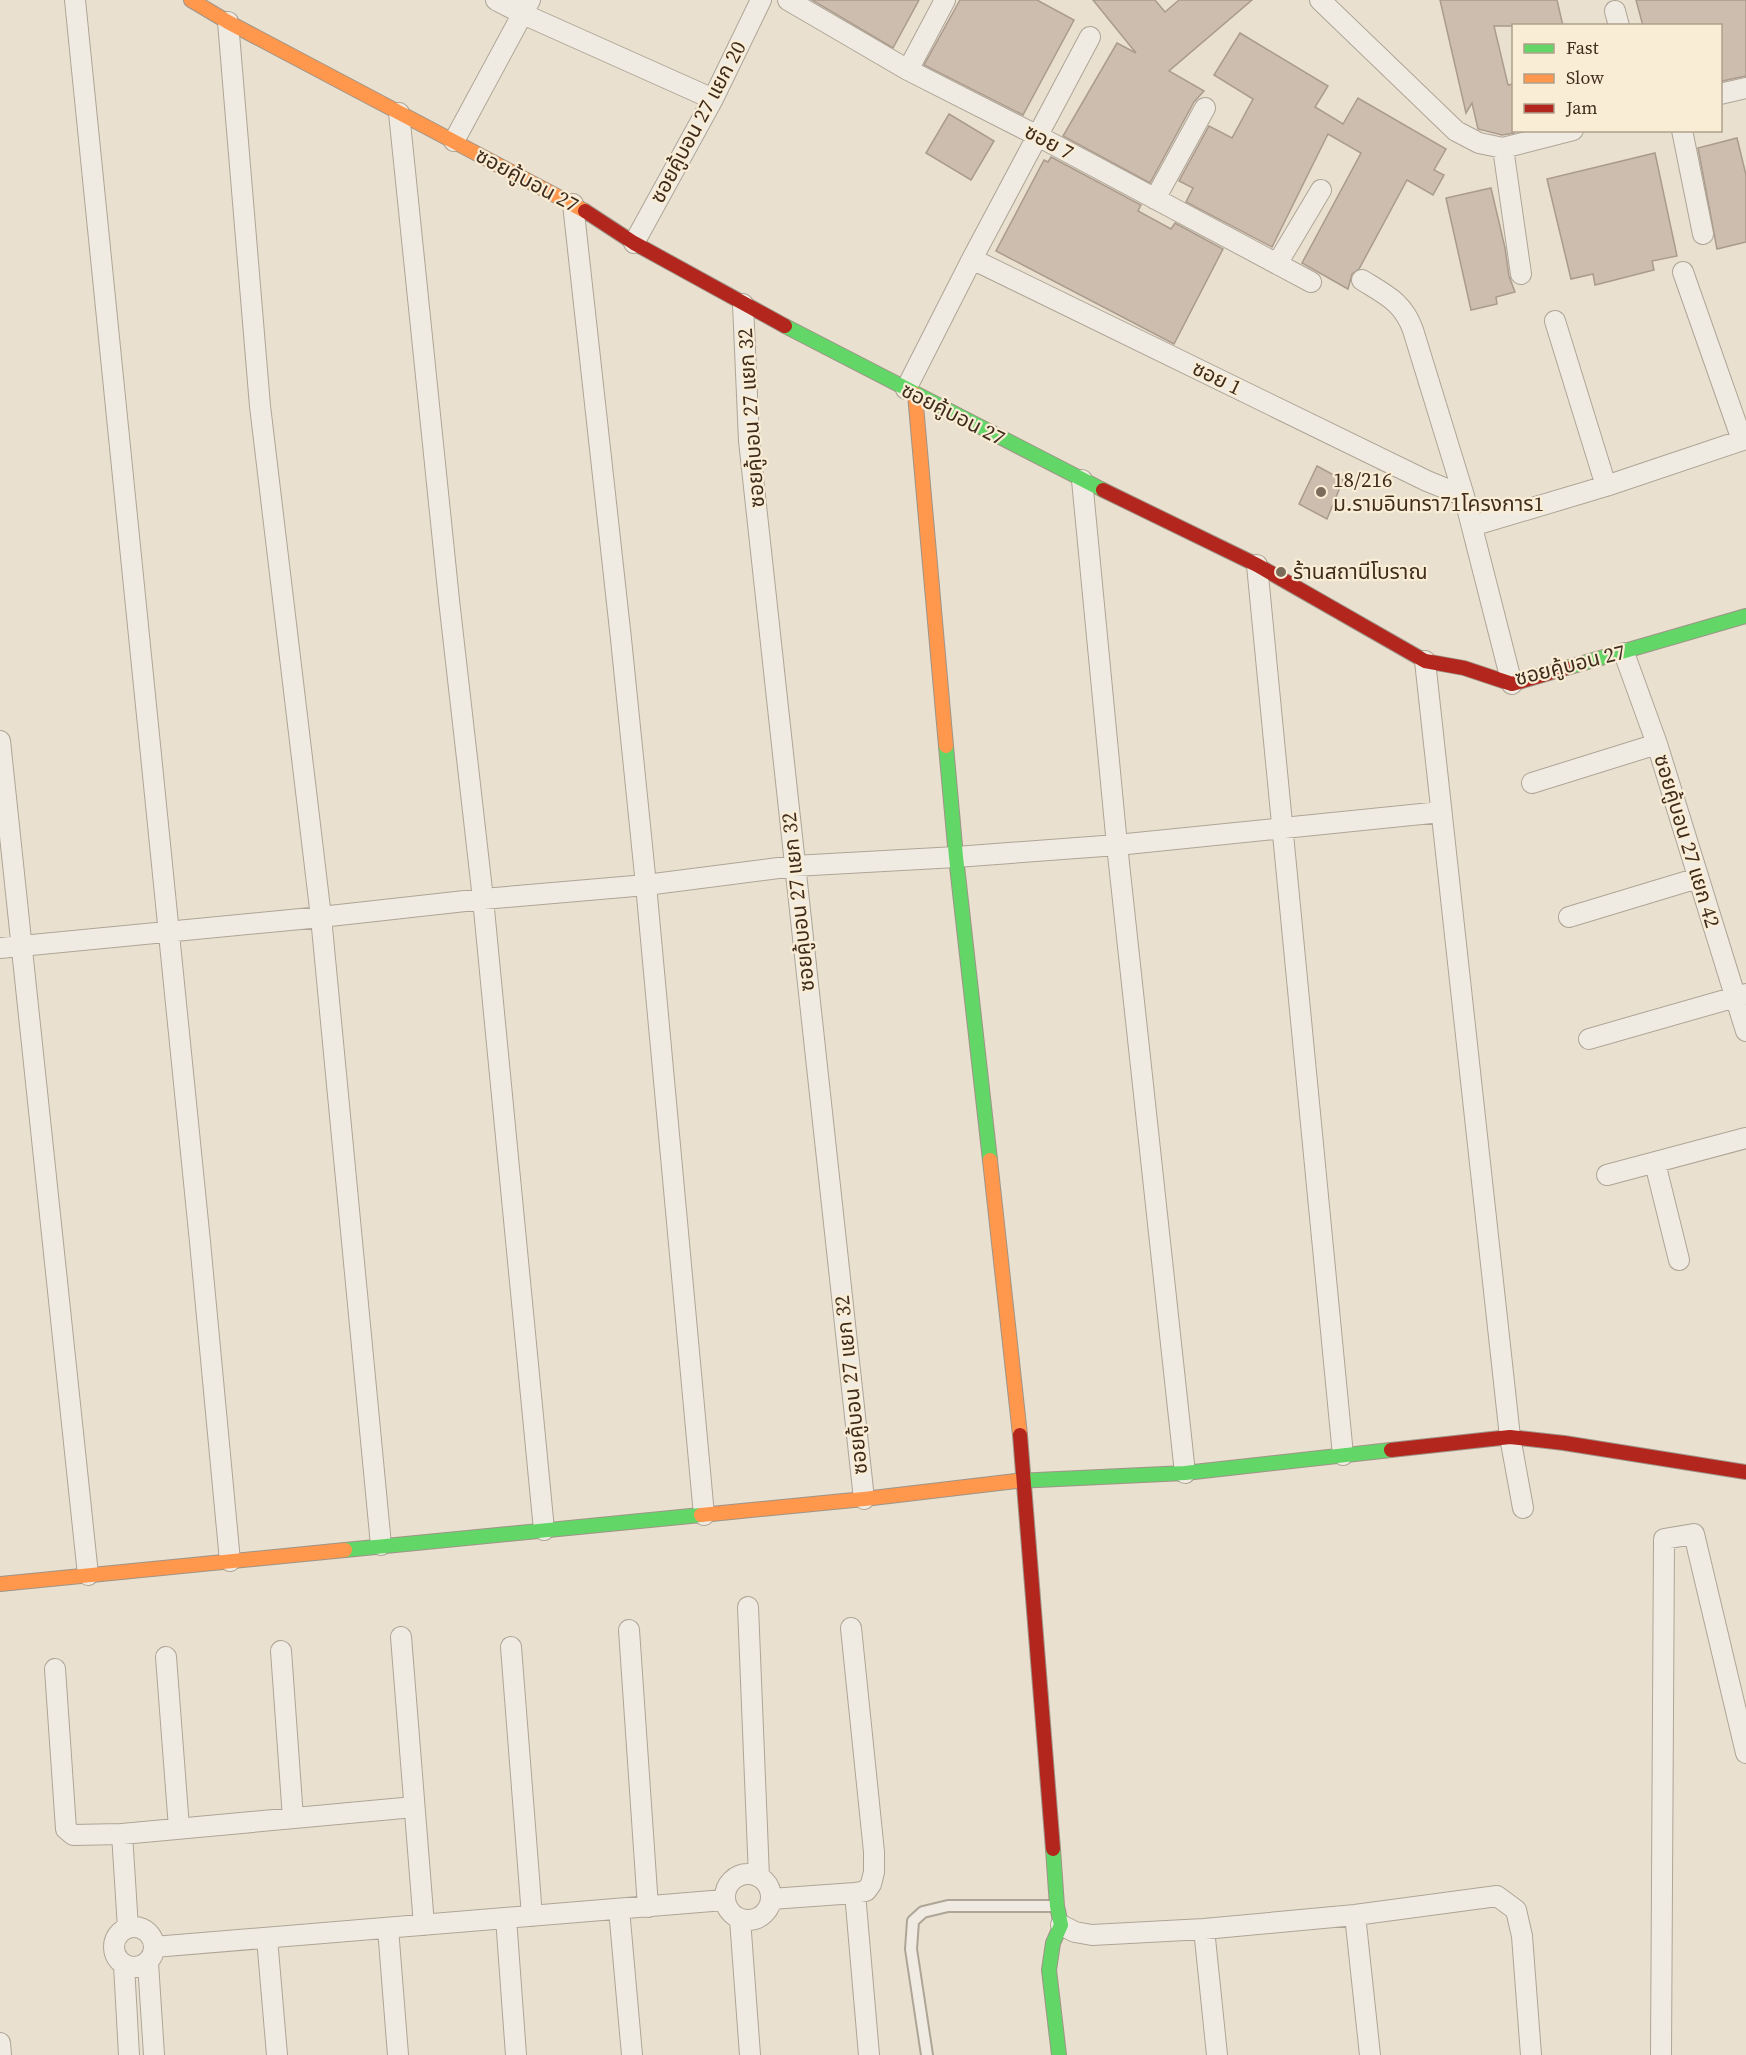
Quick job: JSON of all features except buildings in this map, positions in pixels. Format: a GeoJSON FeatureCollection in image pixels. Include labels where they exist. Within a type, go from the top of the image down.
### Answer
{"type":"FeatureCollection","features":[{"type":"Feature","properties":{"kind":"street"},"geometry":{"type":"LineString","coordinates":[[75,0],[230,1561]]}},
{"type":"Feature","properties":{"kind":"street","name":"ซอยคู้บอน 27"},"geometry":{"type":"LineString","coordinates":[[191,0],[228,22],[573,204],[634,243],[743,304],[1082,480],[1257,565],[1425,661],[1464,668],[1512,684],[1746,616]]}},
{"type":"Feature","properties":{"kind":"street"},"geometry":{"type":"LineString","coordinates":[[496,0],[527,7],[713,99]]}},
{"type":"Feature","properties":{"kind":"street","name":"ซอยคู้บอน 27 แยก 20"},"geometry":{"type":"LineString","coordinates":[[634,243],[713,99],[761,0]]}},
{"type":"Feature","properties":{"kind":"street","name":"ซอย 7"},"geometry":{"type":"LineString","coordinates":[[788,0],[908,70],[1036,135],[1311,282]]}},
{"type":"Feature","properties":{"kind":"street"},"geometry":{"type":"LineString","coordinates":[[908,70],[945,0]]}},
{"type":"Feature","properties":{"kind":"street"},"geometry":{"type":"LineString","coordinates":[[1320,0],[1456,131],[1479,143],[1503,148],[1565,132]]}},
{"type":"Feature","properties":{"kind":"street"},"geometry":{"type":"LineString","coordinates":[[454,141],[527,7]]}},
{"type":"Feature","properties":{"kind":"street"},"geometry":{"type":"LineString","coordinates":[[228,22],[261,406],[321,917],[381,1545]]}},
{"type":"Feature","properties":{"kind":"street"},"geometry":{"type":"LineString","coordinates":[[1059,2055],[1049,1970],[1059,1915],[1025,1480],[956,857],[910,392],[972,259],[1090,37]]}},
{"type":"Feature","properties":{"kind":"street"},"geometry":{"type":"LineString","coordinates":[[1722,94],[1746,88]]}},
{"type":"Feature","properties":{"kind":"street"},"geometry":{"type":"LineString","coordinates":[[1155,199],[1205,108]]}},
{"type":"Feature","properties":{"kind":"street"},"geometry":{"type":"LineString","coordinates":[[399,113],[483,899],[544,1530]]}},
{"type":"Feature","properties":{"kind":"street"},"geometry":{"type":"LineString","coordinates":[[1682,132],[1703,234]]}},
{"type":"Feature","properties":{"kind":"street"},"geometry":{"type":"LineString","coordinates":[[1503,148],[1521,274]]}},
{"type":"Feature","properties":{"kind":"street"},"geometry":{"type":"LineString","coordinates":[[1278,264],[1321,190]]}},
{"type":"Feature","properties":{"kind":"street"},"geometry":{"type":"LineString","coordinates":[[573,204],[646,885],[704,1515]]}},
{"type":"Feature","properties":{"kind":"street","name":"ซอย 1"},"geometry":{"type":"LineString","coordinates":[[972,259],[1427,481],[1464,496]]}},
{"type":"Feature","properties":{"kind":"street"},"geometry":{"type":"LineString","coordinates":[[1472,526],[1606,486],[1744,439],[1683,272]]}},
{"type":"Feature","properties":{"kind":"street"},"geometry":{"type":"LineString","coordinates":[[1362,280],[1392,298],[1407,313],[1464,496],[1512,684]]}},
{"type":"Feature","properties":{"kind":"street","name":"ซอยคู้บอน 27 แยก 32"},"geometry":{"type":"LineString","coordinates":[[743,304],[749,441],[864,1499]]}},
{"type":"Feature","properties":{"kind":"street"},"geometry":{"type":"LineString","coordinates":[[1555,321],[1606,486]]}},
{"type":"Feature","properties":{"kind":"street"},"geometry":{"type":"LineString","coordinates":[[1082,480],[1117,845],[1185,1473]]}},
{"type":"Feature","properties":{"kind":"street"},"geometry":{"type":"LineString","coordinates":[[1257,565],[1343,1455]]}},
{"type":"Feature","properties":{"kind":"street","name":"ซอยคู้บอน 27 แยก 42"},"geometry":{"type":"LineString","coordinates":[[1624,653],[1657,744],[1698,878],[1741,996],[1746,1030]]}},
{"type":"Feature","properties":{"kind":"street"},"geometry":{"type":"LineString","coordinates":[[1425,661],[1510,1437],[1522,1508]]}},
{"type":"Feature","properties":{"kind":"street"},"geometry":{"type":"LineString","coordinates":[[0,741],[88,1575]]}},
{"type":"Feature","properties":{"kind":"street"},"geometry":{"type":"LineString","coordinates":[[1532,783],[1657,744]]}},
{"type":"Feature","properties":{"kind":"street"},"geometry":{"type":"LineString","coordinates":[[0,948],[483,899],[646,885],[794,866],[1117,845],[1441,812]]}},
{"type":"Feature","properties":{"kind":"street"},"geometry":{"type":"LineString","coordinates":[[1569,917],[1698,878]]}},
{"type":"Feature","properties":{"kind":"street"},"geometry":{"type":"LineString","coordinates":[[1589,1039],[1741,996]]}},
{"type":"Feature","properties":{"kind":"street"},"geometry":{"type":"LineString","coordinates":[[1607,1175],[1746,1138]]}},
{"type":"Feature","properties":{"kind":"street"},"geometry":{"type":"LineString","coordinates":[[1655,1163],[1679,1260]]}},
{"type":"Feature","properties":{"kind":"street"},"geometry":{"type":"LineString","coordinates":[[0,1584],[864,1499],[1025,1480],[1185,1473],[1510,1437],[1564,1443],[1746,1472]]}},
{"type":"Feature","properties":{"kind":"street"},"geometry":{"type":"LineString","coordinates":[[1661,2055],[1664,1539],[1695,1534],[1746,1753]]}},
{"type":"Feature","properties":{"kind":"street"},"geometry":{"type":"LineString","coordinates":[[748,1607],[759,1877]]}},
{"type":"Feature","properties":{"kind":"street"},"geometry":{"type":"LineString","coordinates":[[771,1899],[855,1893],[866,1891],[871,1884],[874,1852],[851,1628]]}},
{"type":"Feature","properties":{"kind":"street"},"geometry":{"type":"LineString","coordinates":[[629,1630],[648,1907]]}},
{"type":"Feature","properties":{"kind":"street"},"geometry":{"type":"LineString","coordinates":[[401,1637],[424,1925]]}},
{"type":"Feature","properties":{"kind":"street"},"geometry":{"type":"LineString","coordinates":[[512,1647],[532,1916]]}},
{"type":"Feature","properties":{"kind":"street"},"geometry":{"type":"LineString","coordinates":[[281,1651],[293,1818]]}},
{"type":"Feature","properties":{"kind":"street"},"geometry":{"type":"LineString","coordinates":[[166,1657],[179,1828]]}},
{"type":"Feature","properties":{"kind":"street"},"geometry":{"type":"LineString","coordinates":[[55,1669],[66,1829],[73,1835],[122,1834],[414,1807]]}},
{"type":"Feature","properties":{"kind":"street"},"geometry":{"type":"LineString","coordinates":[[122,1834],[128,1928]]}},
{"type":"Feature","properties":{"kind":"street"},"geometry":{"type":"LineString","coordinates":[[743,1874],[759,1877],[766,1882],[770,1890],[771,1899],[764,1914],[757,1919],[740,1919],[732,1915],[724,1900],[725,1891],[735,1878],[743,1874]]}},
{"type":"Feature","properties":{"kind":"street"},"geometry":{"type":"LineString","coordinates":[[855,1893],[869,2055]]}},
{"type":"Feature","properties":{"kind":"street"},"geometry":{"type":"LineString","coordinates":[[1059,1915],[1075,1932],[1092,1935],[1204,1929],[1355,1915],[1497,1896],[1516,1910],[1522,1936],[1531,2055]]}},
{"type":"Feature","properties":{"kind":"street"},"geometry":{"type":"LineString","coordinates":[[124,1965],[132,1967],[151,1955],[267,1938],[724,1900]]}},
{"type":"Feature","properties":{"kind":"street"},"geometry":{"type":"LineString","coordinates":[[619,1909],[632,2055]]}},
{"type":"Feature","properties":{"kind":"street"},"geometry":{"type":"LineString","coordinates":[[1355,1915],[1370,2055]]}},
{"type":"Feature","properties":{"kind":"street"},"geometry":{"type":"LineString","coordinates":[[506,1918],[516,2055]]}},
{"type":"Feature","properties":{"kind":"street"},"geometry":{"type":"LineString","coordinates":[[740,1919],[750,2055]]}},
{"type":"Feature","properties":{"kind":"street"},"geometry":{"type":"LineString","coordinates":[[129,2055],[124,1965],[116,1955],[114,1948],[118,1936],[128,1928],[141,1928],[151,1936],[154,2055]]}},
{"type":"Feature","properties":{"kind":"street"},"geometry":{"type":"LineString","coordinates":[[388,1928],[398,2055]]}},
{"type":"Feature","properties":{"kind":"street"},"geometry":{"type":"LineString","coordinates":[[1204,1929],[1217,2055]]}},
{"type":"Feature","properties":{"kind":"street"},"geometry":{"type":"LineString","coordinates":[[267,1938],[277,2055]]}},
{"type":"Feature","properties":{"kind":"street"},"geometry":{"type":"LineString","coordinates":[[0,2043],[1,2055]]}},
{"type":"Feature","properties":{"kind":"lane"},"geometry":{"type":"LineString","coordinates":[[927,2055],[911,1949],[913,1921],[922,1912],[948,1906],[1059,1915]]}},
{"type":"Feature","properties":{"kind":"traffic: fast"},"geometry":{"type":"LineString","coordinates":[[785,326],[1103,490]]}},
{"type":"Feature","properties":{"kind":"traffic: fast"},"geometry":{"type":"LineString","coordinates":[[1566,668],[1746,616]]}},
{"type":"Feature","properties":{"kind":"traffic: fast"},"geometry":{"type":"LineString","coordinates":[[946,746],[990,1160]]}},
{"type":"Feature","properties":{"kind":"traffic: fast"},"geometry":{"type":"LineString","coordinates":[[1016,1481],[1185,1473],[1391,1450]]}},
{"type":"Feature","properties":{"kind":"traffic: fast"},"geometry":{"type":"LineString","coordinates":[[345,1550],[701,1515]]}},
{"type":"Feature","properties":{"kind":"traffic: fast"},"geometry":{"type":"LineString","coordinates":[[1053,1849],[1057,1906],[1061,1925],[1053,1943],[1049,1970],[1059,2055]]}},
{"type":"Feature","properties":{"kind":"traffic: slow"},"geometry":{"type":"LineString","coordinates":[[191,0],[228,22],[585,211]]}},
{"type":"Feature","properties":{"kind":"traffic: slow"},"geometry":{"type":"LineString","coordinates":[[915,394],[946,746]]}},
{"type":"Feature","properties":{"kind":"traffic: slow"},"geometry":{"type":"LineString","coordinates":[[990,1160],[1020,1435]]}},
{"type":"Feature","properties":{"kind":"traffic: slow"},"geometry":{"type":"LineString","coordinates":[[701,1515],[1016,1481]]}},
{"type":"Feature","properties":{"kind":"traffic: slow"},"geometry":{"type":"LineString","coordinates":[[0,1584],[345,1550]]}},
{"type":"Feature","properties":{"kind":"traffic: jam"},"geometry":{"type":"LineString","coordinates":[[585,211],[634,243],[785,326]]}},
{"type":"Feature","properties":{"kind":"traffic: jam"},"geometry":{"type":"LineString","coordinates":[[1103,490],[1257,565],[1425,661],[1464,668],[1512,684],[1566,668]]}},
{"type":"Feature","properties":{"kind":"traffic: jam"},"geometry":{"type":"LineString","coordinates":[[1020,1435],[1053,1849]]}},
{"type":"Feature","properties":{"kind":"traffic: jam"},"geometry":{"type":"LineString","coordinates":[[1391,1450],[1510,1437],[1564,1443],[1746,1472]]}},
{"type":"Feature","properties":{"kind":"place","name":"18/216 ม.รามอินทรา71โครงการ1"},"geometry":{"type":"Point","coordinates":[1321,492]}},
{"type":"Feature","properties":{"kind":"place","name":"ร้านสถานีโบราณ"},"geometry":{"type":"Point","coordinates":[1281,572]}}]}
